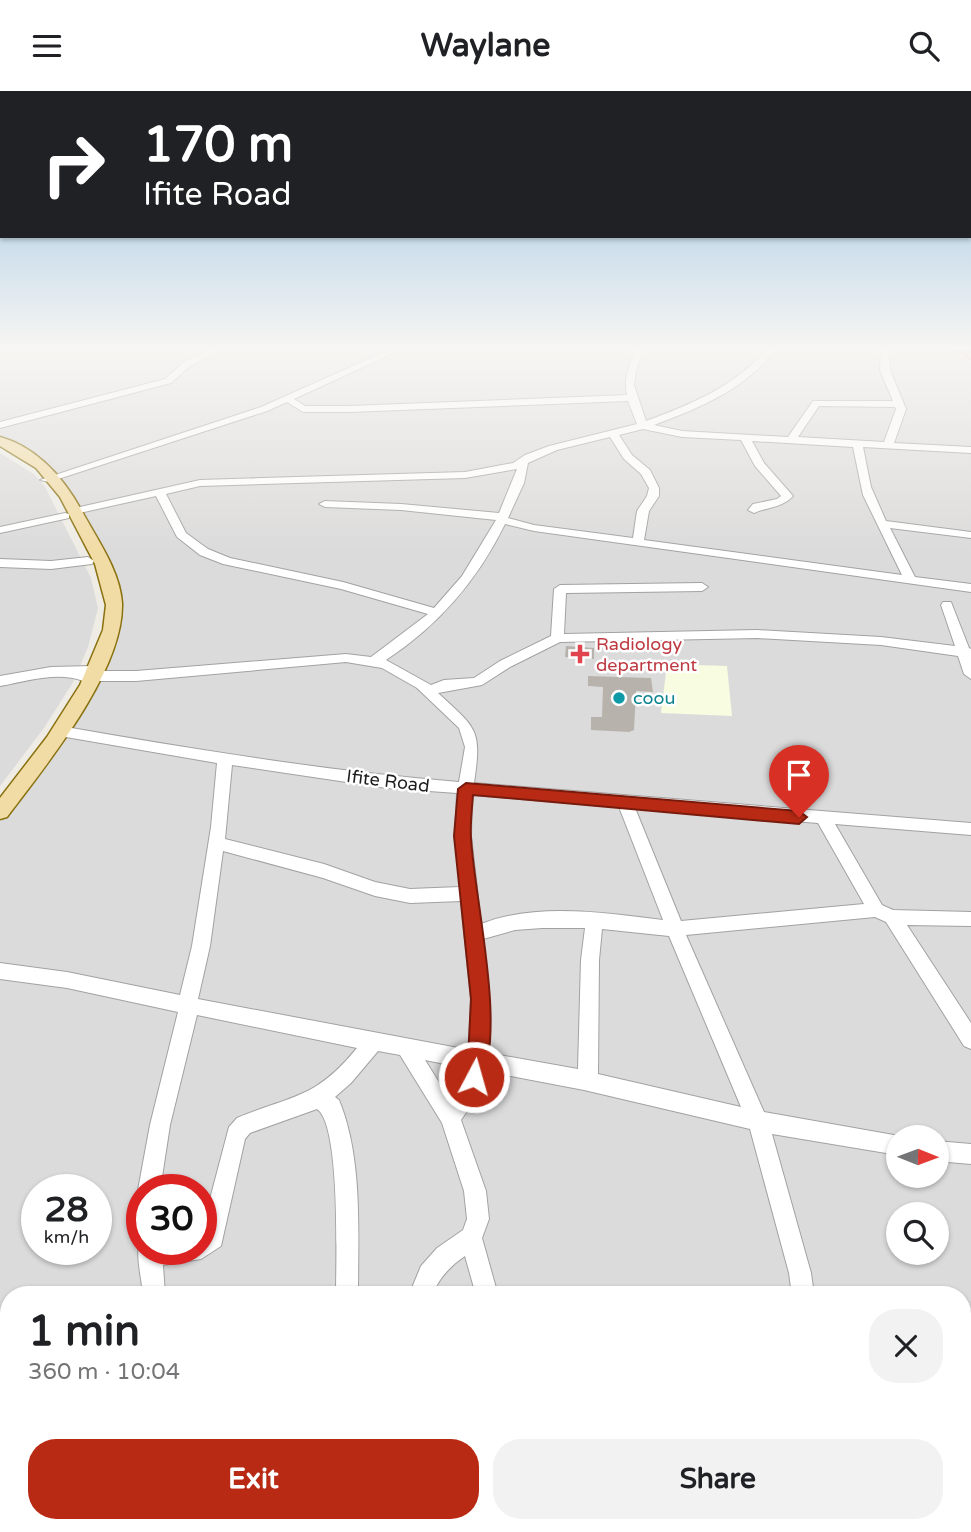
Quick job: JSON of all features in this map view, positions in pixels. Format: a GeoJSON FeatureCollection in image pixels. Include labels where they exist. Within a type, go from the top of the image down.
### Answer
{"type":"FeatureCollection","features":[{"type":"Feature","properties":{"kind":"main road"},"geometry":{"type":"LineString","coordinates":[[0,442],[40,463],[112,590],[114,605],[113,623],[60,731],[0,812]]}},
{"type":"Feature","properties":{"kind":"main road"},"geometry":{"type":"LineString","coordinates":[[0,449],[50,479]]}},
{"type":"Feature","properties":{"kind":"main road"},"geometry":{"type":"LineString","coordinates":[[0,800],[89,674],[103,626],[102,595],[70,514]]}},
{"type":"Feature","properties":{"kind":"street"},"geometry":{"type":"LineString","coordinates":[[0,427],[41,416]]}},
{"type":"Feature","properties":{"kind":"street"},"geometry":{"type":"LineString","coordinates":[[50,479],[243,416]]}},
{"type":"Feature","properties":{"kind":"street"},"geometry":{"type":"LineString","coordinates":[[639,416],[643,426]]}},
{"type":"Feature","properties":{"kind":"street"},"geometry":{"type":"LineString","coordinates":[[4,526],[222,481],[487,473],[523,463],[529,457],[553,448],[643,426],[667,416]]}},
{"type":"Feature","properties":{"kind":"street"},"geometry":{"type":"LineString","coordinates":[[792,439],[807,416]]}},
{"type":"Feature","properties":{"kind":"street"},"geometry":{"type":"LineString","coordinates":[[888,446],[901,416]]}},
{"type":"Feature","properties":{"kind":"street"},"geometry":{"type":"LineString","coordinates":[[643,426],[682,434],[971,450]]}},
{"type":"Feature","properties":{"kind":"street"},"geometry":{"type":"LineString","coordinates":[[613,434],[628,457],[646,472],[654,488],[653,496],[643,512],[638,542]]}},
{"type":"Feature","properties":{"kind":"street"},"geometry":{"type":"LineString","coordinates":[[744,436],[759,464],[787,496],[781,502],[757,506],[754,510]]}},
{"type":"Feature","properties":{"kind":"street"},"geometry":{"type":"LineString","coordinates":[[858,444],[860,467],[867,492],[905,563],[910,580]]}},
{"type":"Feature","properties":{"kind":"street"},"geometry":{"type":"LineString","coordinates":[[375,661],[424,628],[471,571],[503,518],[523,474],[523,463]]}},
{"type":"Feature","properties":{"kind":"street"},"geometry":{"type":"LineString","coordinates":[[160,492],[181,535],[204,552],[227,561],[343,586],[439,613]]}},
{"type":"Feature","properties":{"kind":"street"},"geometry":{"type":"LineString","coordinates":[[325,504],[401,507],[503,518],[534,528],[971,588]]}},
{"type":"Feature","properties":{"kind":"street"},"geometry":{"type":"LineString","coordinates":[[882,524],[971,535]]}},
{"type":"Feature","properties":{"kind":"street"},"geometry":{"type":"LineString","coordinates":[[0,563],[51,565],[88,561]]}},
{"type":"Feature","properties":{"kind":"street"},"geometry":{"type":"LineString","coordinates":[[557,638],[560,589],[702,587]]}},
{"type":"Feature","properties":{"kind":"street"},"geometry":{"type":"LineString","coordinates":[[947,605],[967,656],[971,674]]}},
{"type":"Feature","properties":{"kind":"street"},"geometry":{"type":"LineString","coordinates":[[429,691],[444,685],[477,683],[505,664],[557,638],[804,644],[967,656]]}},
{"type":"Feature","properties":{"kind":"street"},"geometry":{"type":"LineString","coordinates":[[0,681],[51,672],[136,676],[326,659],[375,661],[398,670],[429,691],[465,726],[472,747],[463,836],[480,999],[478,1059],[464,1098],[450,1118]]}},
{"type":"Feature","properties":{"kind":"street","name":"Ifite Road"},"geometry":{"type":"LineString","coordinates":[[60,731],[225,759],[387,782],[971,829]]}},
{"type":"Feature","properties":{"kind":"street"},"geometry":{"type":"LineString","coordinates":[[152,1174],[160,1125],[189,1006],[190,985],[201,946],[225,759]]}},
{"type":"Feature","properties":{"kind":"street"},"geometry":{"type":"LineString","coordinates":[[625,802],[675,929],[758,1122],[802,1286]]}},
{"type":"Feature","properties":{"kind":"street"},"geometry":{"type":"LineString","coordinates":[[824,819],[884,913],[971,1040]]}},
{"type":"Feature","properties":{"kind":"street"},"geometry":{"type":"LineString","coordinates":[[216,843],[313,867],[375,889],[410,896],[468,894]]}},
{"type":"Feature","properties":{"kind":"street"},"geometry":{"type":"LineString","coordinates":[[472,935],[493,925],[538,921],[593,922],[675,929],[884,913],[971,919]]}},
{"type":"Feature","properties":{"kind":"street"},"geometry":{"type":"LineString","coordinates":[[588,1081],[593,922]]}},
{"type":"Feature","properties":{"kind":"street"},"geometry":{"type":"LineString","coordinates":[[0,971],[67,980],[406,1048],[478,1059],[588,1081],[758,1122],[886,1143]]}},
{"type":"Feature","properties":{"kind":"street"},"geometry":{"type":"LineString","coordinates":[[217,1220],[236,1134],[244,1125],[295,1110],[320,1099],[352,1070],[374,1041]]}},
{"type":"Feature","properties":{"kind":"street"},"geometry":{"type":"LineString","coordinates":[[406,1048],[450,1118],[475,1191],[478,1219],[471,1238],[445,1257],[429,1274],[424,1286]]}},
{"type":"Feature","properties":{"kind":"street"},"geometry":{"type":"LineString","coordinates":[[320,1099],[332,1107],[339,1131],[347,1202],[347,1286]]}},
{"type":"Feature","properties":{"kind":"street"},"geometry":{"type":"LineString","coordinates":[[949,1152],[971,1154]]}},
{"type":"Feature","properties":{"kind":"street"},"geometry":{"type":"LineString","coordinates":[[471,1238],[484,1286]]}},
{"type":"Feature","properties":{"kind":"street"},"geometry":{"type":"LineString","coordinates":[[152,1265],[154,1286]]}},
{"type":"Feature","properties":{"kind":"shaded area"},"geometry":{"type":"Polygon","coordinates":[[[0,416],[971,416],[971,1286],[0,1286],[0,822],[46,760],[116,638],[121,607],[83,517],[56,473],[41,460],[0,438],[0,416]]]}},
{"type":"Feature","properties":{"kind":"shaded area"},"geometry":{"type":"Polygon","coordinates":[[[0,453],[35,475],[45,487],[91,578],[98,608],[88,647],[72,684],[44,728],[0,786],[0,453]]]}},
{"type":"Feature","properties":{"kind":"shaded area"},"geometry":{"type":"Polygon","coordinates":[[[667,664],[727,666],[732,716],[661,713],[667,664]]]}},
{"type":"Feature","properties":{"kind":"building"},"geometry":{"type":"Polygon","coordinates":[[[566,646],[594,648],[594,659],[565,657],[566,646]]]}},
{"type":"Feature","properties":{"kind":"building","name":"coou"},"geometry":{"type":"Polygon","coordinates":[[[588,676],[651,678],[653,692],[636,691],[634,730],[591,730],[591,717],[602,717],[603,687],[588,686],[588,676]]]}},
{"type":"Feature","properties":{"kind":"place","name":"Radiology department"},"geometry":{"type":"Point","coordinates":[580,654]}},
{"type":"Feature","properties":{"kind":"place","name":"coou"},"geometry":{"type":"Point","coordinates":[619,698]}},
{"type":"Feature","properties":{"kind":"route"},"geometry":{"type":"LineString","coordinates":[[474,1077],[478,1059],[480,999],[463,836],[462,809],[466,789],[799,817]]}}]}
